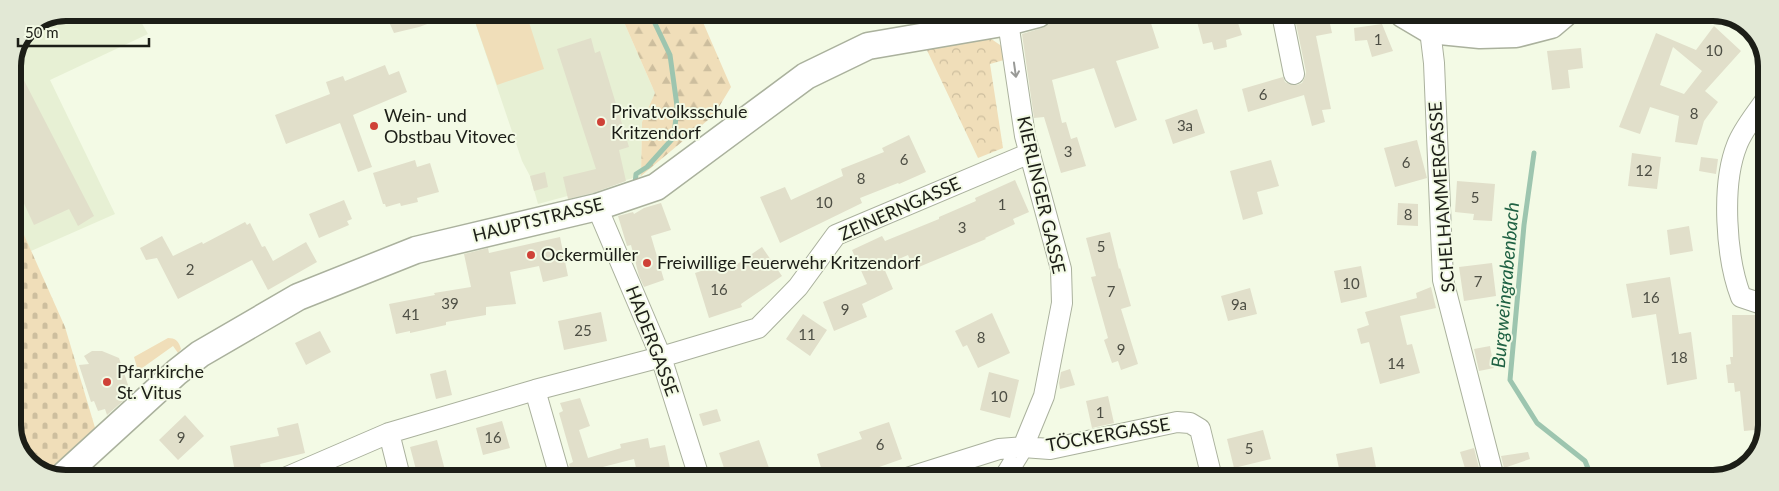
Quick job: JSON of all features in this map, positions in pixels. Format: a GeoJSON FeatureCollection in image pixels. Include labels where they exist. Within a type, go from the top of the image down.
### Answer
{"type":"FeatureCollection","features":[{"type":"Feature","properties":{"kind":"main road","name":"HAUPTSTRASSE"},"geometry":{"type":"LineString","coordinates":[[70,470],[177,372],[200,354],[298,297],[416,250],[598,207],[656,188],[806,76],[868,46],[1012,21]]}},
{"type":"Feature","properties":{"kind":"main road"},"geometry":{"type":"LineString","coordinates":[[1415,21],[1430,30],[1480,35],[1516,34],[1552,21]]}},
{"type":"Feature","properties":{"kind":"street"},"geometry":{"type":"LineString","coordinates":[[1283,21],[1294,74]]}},
{"type":"Feature","properties":{"kind":"street","name":"KIERLINGER GASSE"},"geometry":{"type":"LineString","coordinates":[[1008,22],[1025,136],[1060,269],[1062,303],[1044,396],[1023,447],[1009,470]]}},
{"type":"Feature","properties":{"kind":"street","name":"SCHELHAMMERGASSE"},"geometry":{"type":"LineString","coordinates":[[1430,30],[1434,63],[1444,280],[1492,470]]}},
{"type":"Feature","properties":{"kind":"street"},"geometry":{"type":"LineString","coordinates":[[1758,111],[1737,144],[1729,170],[1728,203],[1728,236],[1734,280],[1741,297],[1758,303]]}},
{"type":"Feature","properties":{"kind":"street","name":"ZEINERNGASSE"},"geometry":{"type":"LineString","coordinates":[[302,470],[389,433],[758,328],[798,287],[836,235],[1030,153]]}},
{"type":"Feature","properties":{"kind":"street","name":"HADERGASSE"},"geometry":{"type":"LineString","coordinates":[[598,207],[661,357],[697,470]]}},
{"type":"Feature","properties":{"kind":"street"},"geometry":{"type":"LineString","coordinates":[[535,390],[558,470]]}},
{"type":"Feature","properties":{"kind":"street","name":"TÖCKERGASSE"},"geometry":{"type":"LineString","coordinates":[[932,470],[999,449],[1023,447],[1050,449],[1177,422],[1190,423],[1200,429],[1210,470]]}},
{"type":"Feature","properties":{"kind":"street"},"geometry":{"type":"LineString","coordinates":[[389,433],[398,470]]}},
{"type":"Feature","properties":{"kind":"shaded area"},"geometry":{"type":"Polygon","coordinates":[[[141,21],[148,34],[50,80],[115,214],[31,251],[21,228],[21,66],[25,49],[34,34],[57,22],[141,21]]]}},
{"type":"Feature","properties":{"kind":"shaded area"},"geometry":{"type":"Polygon","coordinates":[[[475,21],[624,21],[655,93],[642,122],[641,176],[538,204],[530,176],[522,161],[475,21]]]}},
{"type":"Feature","properties":{"kind":"green space"},"geometry":{"type":"Polygon","coordinates":[[[475,21],[529,21],[544,69],[497,85],[475,21]]]}},
{"type":"Feature","properties":{"kind":"green space"},"geometry":{"type":"Polygon","coordinates":[[[624,21],[702,21],[731,87],[714,115],[641,176],[642,122],[655,93],[624,21]]]}},
{"type":"Feature","properties":{"kind":"green space"},"geometry":{"type":"Polygon","coordinates":[[[987,36],[1003,47],[1004,60],[990,64],[1003,148],[978,158],[925,46],[987,36]]]}},
{"type":"Feature","properties":{"kind":"green space"},"geometry":{"type":"Polygon","coordinates":[[[21,228],[65,327],[96,431],[56,468],[41,462],[32,454],[22,434],[21,228]]]}},
{"type":"Feature","properties":{"kind":"green space"},"geometry":{"type":"Polygon","coordinates":[[[168,338],[175,339],[178,342],[181,349],[178,353],[173,346],[138,371],[134,357],[168,338]]]}},
{"type":"Feature","properties":{"kind":"building"},"geometry":{"type":"Polygon","coordinates":[[[389,21],[436,21],[419,27],[394,33],[389,21]]]}},
{"type":"Feature","properties":{"kind":"building"},"geometry":{"type":"Polygon","coordinates":[[[1050,21],[1150,21],[1159,48],[1116,61],[1137,120],[1115,128],[1094,68],[1052,80],[1062,123],[1066,122],[1071,139],[1077,137],[1086,166],[1061,173],[1044,117],[1034,118],[1022,34],[1049,24],[1050,21]]]}},
{"type":"Feature","properties":{"kind":"building"},"geometry":{"type":"Polygon","coordinates":[[[1197,21],[1237,21],[1242,35],[1226,40],[1227,47],[1214,50],[1212,42],[1203,44],[1197,21]]]}},
{"type":"Feature","properties":{"kind":"building"},"geometry":{"type":"Polygon","coordinates":[[[1295,21],[1329,21],[1332,33],[1316,36],[1331,109],[1322,110],[1325,122],[1312,126],[1304,95],[1248,112],[1242,89],[1283,77],[1285,82],[1297,85],[1302,83],[1306,72],[1295,21]]]}},
{"type":"Feature","properties":{"kind":"building"},"geometry":{"type":"Polygon","coordinates":[[[1382,24],[1393,51],[1372,57],[1367,40],[1355,41],[1354,28],[1382,24]]]}},
{"type":"Feature","properties":{"kind":"building"},"geometry":{"type":"Polygon","coordinates":[[[1714,26],[1741,51],[1705,91],[1718,102],[1704,121],[1697,145],[1675,142],[1679,116],[1650,107],[1640,134],[1619,127],[1656,33],[1696,50],[1714,26]],[[1673,47],[1660,85],[1684,94],[1702,71],[1673,47]]]}},
{"type":"Feature","properties":{"kind":"building","name":"Privatvolksschule Kritzendorf"},"geometry":{"type":"Polygon","coordinates":[[[591,38],[595,53],[600,51],[629,147],[619,150],[626,181],[593,193],[568,199],[563,177],[596,169],[557,49],[591,38]]]}},
{"type":"Feature","properties":{"kind":"building"},"geometry":{"type":"Polygon","coordinates":[[[1581,48],[1583,68],[1568,70],[1570,88],[1552,90],[1547,51],[1581,48]]]}},
{"type":"Feature","properties":{"kind":"building"},"geometry":{"type":"Polygon","coordinates":[[[385,65],[389,75],[399,71],[407,92],[353,115],[372,167],[358,172],[340,123],[286,144],[275,115],[330,94],[326,82],[343,76],[345,81],[385,65]]]}},
{"type":"Feature","properties":{"kind":"building"},"geometry":{"type":"Polygon","coordinates":[[[21,75],[94,216],[78,226],[69,209],[34,225],[21,197],[21,75]]]}},
{"type":"Feature","properties":{"kind":"building"},"geometry":{"type":"Polygon","coordinates":[[[1197,109],[1205,133],[1173,144],[1165,120],[1197,109]]]}},
{"type":"Feature","properties":{"kind":"building"},"geometry":{"type":"Polygon","coordinates":[[[909,135],[926,172],[860,198],[862,203],[780,243],[760,197],[785,187],[791,200],[843,176],[841,169],[884,152],[882,148],[909,135]]]}},
{"type":"Feature","properties":{"kind":"building"},"geometry":{"type":"Polygon","coordinates":[[[1417,140],[1427,178],[1395,187],[1384,148],[1417,140]]]}},
{"type":"Feature","properties":{"kind":"building"},"geometry":{"type":"Polygon","coordinates":[[[1632,153],[1661,157],[1657,189],[1628,186],[1632,153]]]}},
{"type":"Feature","properties":{"kind":"building"},"geometry":{"type":"Polygon","coordinates":[[[1701,157],[1718,159],[1716,174],[1699,171],[1701,157]]]}},
{"type":"Feature","properties":{"kind":"building"},"geometry":{"type":"Polygon","coordinates":[[[415,160],[417,167],[430,163],[439,192],[417,198],[418,202],[401,206],[400,203],[386,207],[383,204],[373,173],[415,160]]]}},
{"type":"Feature","properties":{"kind":"building"},"geometry":{"type":"Polygon","coordinates":[[[1271,160],[1279,186],[1257,192],[1263,214],[1243,220],[1230,171],[1271,160]]]}},
{"type":"Feature","properties":{"kind":"building"},"geometry":{"type":"Polygon","coordinates":[[[545,172],[548,187],[534,191],[530,176],[545,172]]]}},
{"type":"Feature","properties":{"kind":"building"},"geometry":{"type":"Polygon","coordinates":[[[1015,180],[1029,212],[1013,219],[1015,224],[986,239],[914,269],[908,255],[883,266],[893,289],[862,304],[867,317],[834,331],[823,302],[867,284],[852,250],[882,236],[885,241],[939,219],[939,217],[976,201],[975,198],[1015,180]]]}},
{"type":"Feature","properties":{"kind":"building"},"geometry":{"type":"Polygon","coordinates":[[[1457,181],[1495,184],[1492,221],[1473,220],[1474,214],[1455,212],[1457,181]]]}},
{"type":"Feature","properties":{"kind":"building"},"geometry":{"type":"Polygon","coordinates":[[[344,200],[352,219],[347,221],[349,225],[319,238],[309,214],[344,200]]]}},
{"type":"Feature","properties":{"kind":"building","name":"Freiwillige Feuerwehr Kritzendorf"},"geometry":{"type":"Polygon","coordinates":[[[661,203],[671,230],[651,236],[664,280],[644,287],[639,276],[631,245],[627,246],[618,216],[633,212],[634,214],[644,208],[661,203]]]}},
{"type":"Feature","properties":{"kind":"building"},"geometry":{"type":"Polygon","coordinates":[[[1398,203],[1418,204],[1418,226],[1397,225],[1398,203]]]}},
{"type":"Feature","properties":{"kind":"building"},"geometry":{"type":"Polygon","coordinates":[[[245,222],[247,225],[250,223],[262,247],[265,246],[273,261],[306,242],[317,262],[268,290],[252,260],[178,299],[157,258],[146,260],[140,248],[162,236],[173,256],[202,242],[203,244],[245,222]]]}},
{"type":"Feature","properties":{"kind":"building"},"geometry":{"type":"Polygon","coordinates":[[[1689,226],[1693,251],[1670,255],[1667,230],[1689,226]]]}},
{"type":"Feature","properties":{"kind":"building"},"geometry":{"type":"Polygon","coordinates":[[[1110,232],[1131,306],[1121,309],[1138,364],[1121,370],[1118,361],[1112,363],[1104,340],[1108,338],[1091,277],[1096,276],[1086,238],[1110,232]]]}},
{"type":"Feature","properties":{"kind":"building"},"geometry":{"type":"Polygon","coordinates":[[[560,237],[568,276],[543,282],[539,266],[510,272],[516,304],[486,307],[486,315],[446,322],[446,325],[410,333],[410,331],[396,334],[389,304],[435,295],[434,293],[471,287],[464,254],[488,248],[489,253],[560,237]]]}},
{"type":"Feature","properties":{"kind":"building"},"geometry":{"type":"Polygon","coordinates":[[[762,247],[782,276],[741,304],[742,307],[709,318],[695,273],[728,262],[730,269],[762,247]]]}},
{"type":"Feature","properties":{"kind":"building"},"geometry":{"type":"Polygon","coordinates":[[[1492,263],[1496,296],[1464,301],[1459,267],[1492,263]]]}},
{"type":"Feature","properties":{"kind":"building"},"geometry":{"type":"Polygon","coordinates":[[[1361,266],[1367,297],[1341,303],[1334,271],[1361,266]]]}},
{"type":"Feature","properties":{"kind":"building"},"geometry":{"type":"Polygon","coordinates":[[[1670,277],[1679,334],[1691,332],[1697,379],[1667,385],[1656,314],[1632,318],[1626,284],[1670,277]]]}},
{"type":"Feature","properties":{"kind":"building"},"geometry":{"type":"Polygon","coordinates":[[[1431,287],[1436,308],[1400,316],[1407,345],[1412,344],[1420,373],[1380,384],[1369,342],[1361,344],[1357,329],[1369,325],[1365,312],[1417,298],[1416,293],[1431,287]]]}},
{"type":"Feature","properties":{"kind":"building"},"geometry":{"type":"Polygon","coordinates":[[[1250,288],[1257,314],[1228,321],[1221,296],[1250,288]]]}},
{"type":"Feature","properties":{"kind":"building"},"geometry":{"type":"Polygon","coordinates":[[[601,312],[607,341],[564,350],[558,321],[601,312]]]}},
{"type":"Feature","properties":{"kind":"building"},"geometry":{"type":"Polygon","coordinates":[[[992,313],[1010,353],[978,368],[967,345],[963,347],[955,331],[992,313]]]}},
{"type":"Feature","properties":{"kind":"building"},"geometry":{"type":"Polygon","coordinates":[[[803,314],[827,330],[810,356],[786,339],[803,314]]]}},
{"type":"Feature","properties":{"kind":"building"},"geometry":{"type":"Polygon","coordinates":[[[1732,315],[1758,315],[1757,430],[1744,431],[1740,391],[1735,392],[1734,383],[1728,383],[1726,365],[1731,364],[1730,357],[1733,357],[1732,315]]]}},
{"type":"Feature","properties":{"kind":"building"},"geometry":{"type":"Polygon","coordinates":[[[320,331],[331,352],[306,365],[295,343],[320,331]]]}},
{"type":"Feature","properties":{"kind":"building"},"geometry":{"type":"Polygon","coordinates":[[[1490,346],[1494,368],[1479,371],[1474,349],[1490,346]]]}},
{"type":"Feature","properties":{"kind":"building","name":"Pfarrkirche St. Vitus"},"geometry":{"type":"Polygon","coordinates":[[[92,351],[102,351],[119,358],[131,394],[107,415],[105,409],[98,411],[94,401],[91,402],[79,365],[89,364],[84,356],[92,351]]]}},
{"type":"Feature","properties":{"kind":"building"},"geometry":{"type":"Polygon","coordinates":[[[1070,369],[1075,385],[1060,389],[1061,372],[1070,369]]]}},
{"type":"Feature","properties":{"kind":"building"},"geometry":{"type":"Polygon","coordinates":[[[446,370],[452,395],[436,399],[430,374],[446,370]]]}},
{"type":"Feature","properties":{"kind":"building"},"geometry":{"type":"Polygon","coordinates":[[[989,372],[1019,380],[1010,418],[980,410],[989,372]]]}},
{"type":"Feature","properties":{"kind":"building"},"geometry":{"type":"Polygon","coordinates":[[[1108,396],[1114,423],[1092,428],[1086,401],[1108,396]]]}},
{"type":"Feature","properties":{"kind":"building"},"geometry":{"type":"Polygon","coordinates":[[[580,398],[590,426],[579,430],[588,458],[621,448],[620,444],[648,438],[650,448],[665,445],[670,470],[636,470],[634,459],[595,470],[570,470],[569,464],[573,462],[559,413],[563,411],[560,403],[580,398]]]}},
{"type":"Feature","properties":{"kind":"building"},"geometry":{"type":"Polygon","coordinates":[[[717,409],[721,421],[703,426],[699,414],[717,409]]]}},
{"type":"Feature","properties":{"kind":"building"},"geometry":{"type":"Polygon","coordinates":[[[185,415],[204,436],[178,460],[159,440],[185,415]]]}},
{"type":"Feature","properties":{"kind":"building"},"geometry":{"type":"Polygon","coordinates":[[[502,421],[510,448],[483,455],[476,428],[502,421]]]}},
{"type":"Feature","properties":{"kind":"building"},"geometry":{"type":"Polygon","coordinates":[[[889,422],[902,459],[871,470],[822,470],[817,454],[862,439],[859,432],[889,422]]]}},
{"type":"Feature","properties":{"kind":"building"},"geometry":{"type":"Polygon","coordinates":[[[298,423],[305,453],[260,464],[261,470],[235,470],[230,446],[279,436],[277,428],[298,423]]]}},
{"type":"Feature","properties":{"kind":"building"},"geometry":{"type":"Polygon","coordinates":[[[1263,430],[1271,459],[1234,468],[1227,439],[1263,430]]]}},
{"type":"Feature","properties":{"kind":"building"},"geometry":{"type":"Polygon","coordinates":[[[437,440],[445,470],[416,470],[410,447],[437,440]]]}},
{"type":"Feature","properties":{"kind":"building"},"geometry":{"type":"Polygon","coordinates":[[[759,440],[769,468],[763,470],[725,470],[719,453],[759,440]]]}},
{"type":"Feature","properties":{"kind":"building"},"geometry":{"type":"Polygon","coordinates":[[[1372,447],[1376,470],[1339,470],[1336,454],[1372,447]]]}},
{"type":"Feature","properties":{"kind":"building"},"geometry":{"type":"Polygon","coordinates":[[[1474,448],[1480,470],[1466,470],[1460,452],[1474,448]]]}},
{"type":"Feature","properties":{"kind":"building"},"geometry":{"type":"Polygon","coordinates":[[[1528,452],[1530,459],[1504,468],[1501,456],[1528,452]]]}},
{"type":"Feature","properties":{"kind":"waterway"},"geometry":{"type":"LineString","coordinates":[[635,184],[636,174],[647,167],[674,137],[677,106],[670,55],[654,21]]}},
{"type":"Feature","properties":{"kind":"waterway","name":"Burgweingrabenbach"},"geometry":{"type":"LineString","coordinates":[[1534,153],[1524,225],[1510,380],[1537,423],[1585,461],[1589,470]]}},
{"type":"Feature","properties":{"kind":"place","name":"Privatvolksschule Kritzendorf"},"geometry":{"type":"Point","coordinates":[601,122]}},
{"type":"Feature","properties":{"kind":"place","name":"Wein- und Obstbau Vitovec"},"geometry":{"type":"Point","coordinates":[374,126]}},
{"type":"Feature","properties":{"kind":"place","name":"Ockermüller"},"geometry":{"type":"Point","coordinates":[531,255]}},
{"type":"Feature","properties":{"kind":"place","name":"Freiwillige Feuerwehr Kritzendorf"},"geometry":{"type":"Point","coordinates":[647,263]}},
{"type":"Feature","properties":{"kind":"place","name":"Pfarrkirche St. Vitus"},"geometry":{"type":"Point","coordinates":[107,382]}}]}
